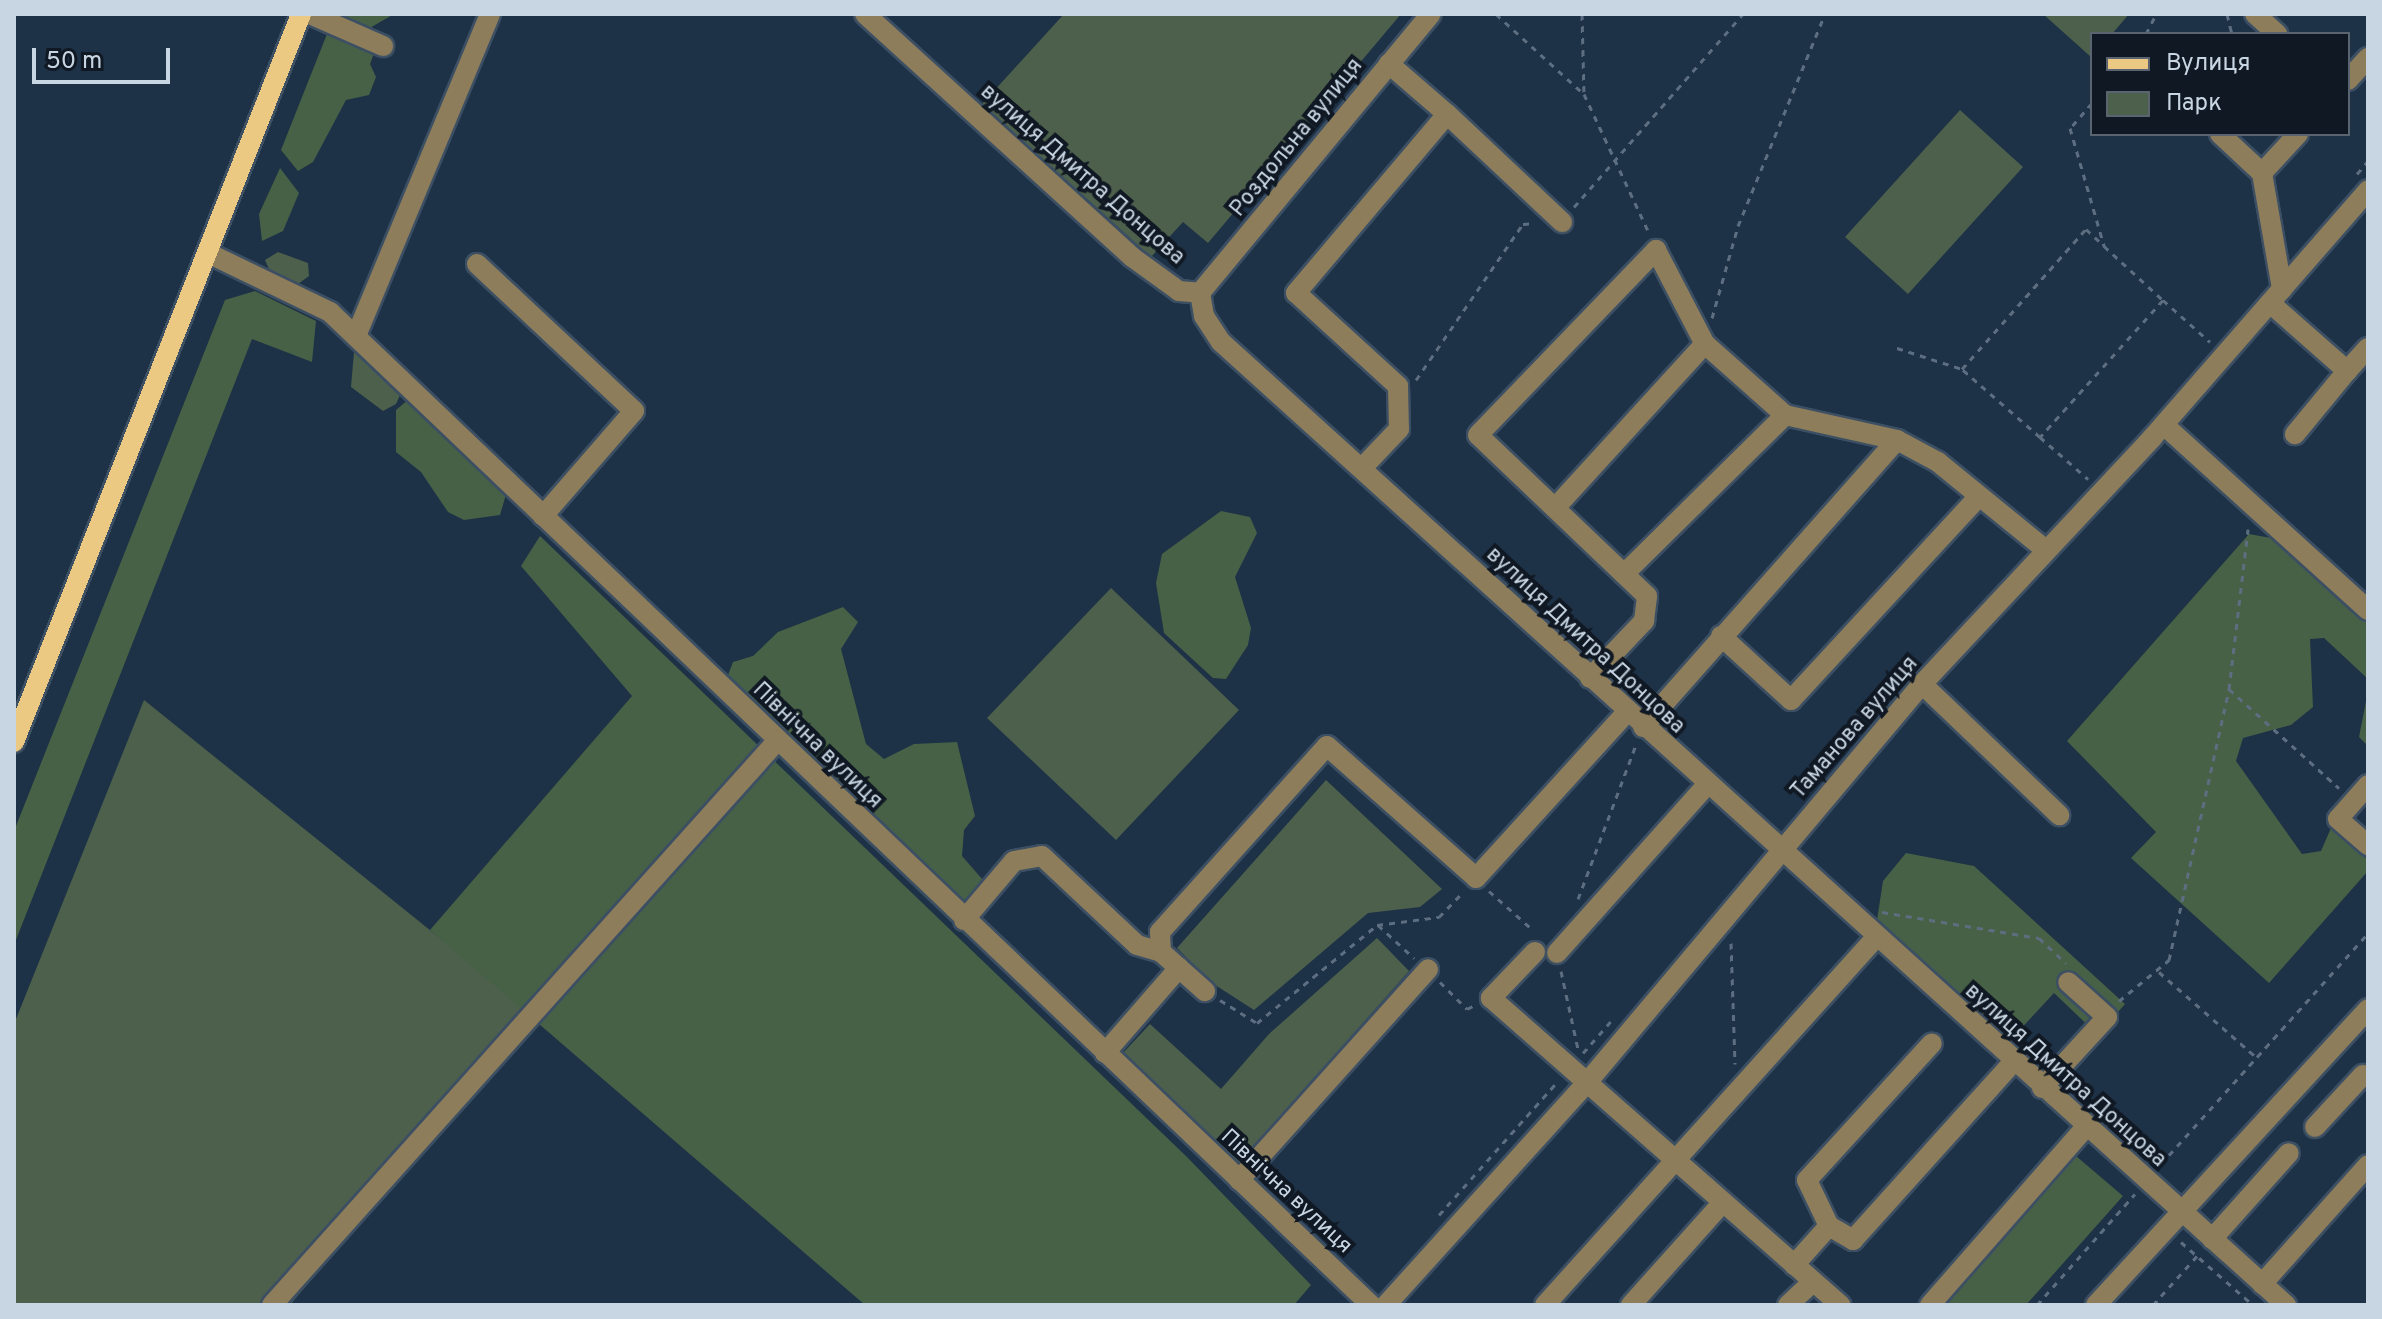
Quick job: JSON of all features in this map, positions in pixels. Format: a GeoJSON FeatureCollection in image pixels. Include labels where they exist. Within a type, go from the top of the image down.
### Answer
{"type":"FeatureCollection","features":[{"type":"Feature","properties":{"kind":"main road"},"geometry":{"type":"LineString","coordinates":[[14,742],[301,14]]}},
{"type":"Feature","properties":{"kind":"street"},"geometry":{"type":"LineString","coordinates":[[310,14],[383,46]]}},
{"type":"Feature","properties":{"kind":"street"},"geometry":{"type":"LineString","coordinates":[[356,336],[490,14]]}},
{"type":"Feature","properties":{"kind":"street","name":"вулиця Дмитра Донцова"},"geometry":{"type":"LineString","coordinates":[[865,14],[1132,257],[1179,291],[1200,293],[1204,316],[1221,342],[1779,853],[2286,1305]]}},
{"type":"Feature","properties":{"kind":"street","name":"Роздольна вулиця"},"geometry":{"type":"LineString","coordinates":[[1200,293],[1431,14]]}},
{"type":"Feature","properties":{"kind":"street"},"geometry":{"type":"LineString","coordinates":[[2255,14],[2275,32]]}},
{"type":"Feature","properties":{"kind":"street"},"geometry":{"type":"LineString","coordinates":[[2350,78],[2368,58]]}},
{"type":"Feature","properties":{"kind":"street"},"geometry":{"type":"LineString","coordinates":[[1389,64],[1562,222]]}},
{"type":"Feature","properties":{"kind":"street"},"geometry":{"type":"LineString","coordinates":[[1362,468],[1399,429],[1398,386],[1296,293],[1447,114]]}},
{"type":"Feature","properties":{"kind":"street"},"geometry":{"type":"LineString","coordinates":[[2222,136],[2262,173],[2276,296],[2347,371]]}},
{"type":"Feature","properties":{"kind":"street"},"geometry":{"type":"LineString","coordinates":[[2262,173],[2296,136]]}},
{"type":"Feature","properties":{"kind":"street","name":"Таманова вулиця"},"geometry":{"type":"LineString","coordinates":[[1386,1305],[1585,1085],[1922,684],[2018,586],[2046,550],[2164,425],[2368,190]]}},
{"type":"Feature","properties":{"kind":"street"},"geometry":{"type":"LineString","coordinates":[[1590,678],[1644,621],[1647,596],[1478,435],[1656,250],[1705,344],[1785,415],[1897,440],[2046,550]]}},
{"type":"Feature","properties":{"kind":"street","name":"Північна вулиця"},"geometry":{"type":"LineString","coordinates":[[208,253],[330,312],[1371,1305]]}},
{"type":"Feature","properties":{"kind":"street"},"geometry":{"type":"LineString","coordinates":[[477,264],[634,411],[543,516]]}},
{"type":"Feature","properties":{"kind":"street"},"geometry":{"type":"LineString","coordinates":[[1555,508],[1705,344]]}},
{"type":"Feature","properties":{"kind":"street"},"geometry":{"type":"LineString","coordinates":[[2295,434],[2347,371],[2366,354]]}},
{"type":"Feature","properties":{"kind":"street"},"geometry":{"type":"LineString","coordinates":[[1624,574],[1785,415]]}},
{"type":"Feature","properties":{"kind":"street"},"geometry":{"type":"LineString","coordinates":[[2164,425],[2368,610]]}},
{"type":"Feature","properties":{"kind":"street"},"geometry":{"type":"LineString","coordinates":[[1643,727],[1897,440]]}},
{"type":"Feature","properties":{"kind":"street"},"geometry":{"type":"LineString","coordinates":[[1721,636],[1791,700],[1978,497]]}},
{"type":"Feature","properties":{"kind":"street"},"geometry":{"type":"LineString","coordinates":[[2018,586],[2034,600]]}},
{"type":"Feature","properties":{"kind":"street"},"geometry":{"type":"LineString","coordinates":[[1922,684],[2059,815]]}},
{"type":"Feature","properties":{"kind":"street"},"geometry":{"type":"LineString","coordinates":[[1161,952],[1160,932],[1327,746],[1476,878],[1627,712]]}},
{"type":"Feature","properties":{"kind":"street"},"geometry":{"type":"LineString","coordinates":[[272,1305],[777,741]]}},
{"type":"Feature","properties":{"kind":"street"},"geometry":{"type":"LineString","coordinates":[[2368,785],[2338,819],[2368,845]]}},
{"type":"Feature","properties":{"kind":"street"},"geometry":{"type":"LineString","coordinates":[[1557,953],[1706,786]]}},
{"type":"Feature","properties":{"kind":"street"},"geometry":{"type":"LineString","coordinates":[[964,920],[1014,861],[1042,856],[1137,945],[1161,952],[1205,991]]}},
{"type":"Feature","properties":{"kind":"street"},"geometry":{"type":"LineString","coordinates":[[1545,1305],[1875,939]]}},
{"type":"Feature","properties":{"kind":"street"},"geometry":{"type":"LineString","coordinates":[[1535,952],[1491,998],[1585,1085],[1840,1305]]}},
{"type":"Feature","properties":{"kind":"street"},"geometry":{"type":"LineString","coordinates":[[1105,1053],[1179,968]]}},
{"type":"Feature","properties":{"kind":"street"},"geometry":{"type":"LineString","coordinates":[[1239,1180],[1428,969]]}},
{"type":"Feature","properties":{"kind":"street"},"geometry":{"type":"LineString","coordinates":[[2042,1088],[2107,1017],[2069,975]]}},
{"type":"Feature","properties":{"kind":"street"},"geometry":{"type":"LineString","coordinates":[[2096,1305],[2368,1009]]}},
{"type":"Feature","properties":{"kind":"street"},"geometry":{"type":"LineString","coordinates":[[1932,1043],[1807,1180],[1829,1226],[1853,1240],[2013,1062]]}},
{"type":"Feature","properties":{"kind":"street"},"geometry":{"type":"LineString","coordinates":[[2315,1127],[2366,1075]]}},
{"type":"Feature","properties":{"kind":"street"},"geometry":{"type":"LineString","coordinates":[[1930,1305],[2086,1127]]}},
{"type":"Feature","properties":{"kind":"street"},"geometry":{"type":"LineString","coordinates":[[2212,1239],[2289,1153]]}},
{"type":"Feature","properties":{"kind":"street"},"geometry":{"type":"LineString","coordinates":[[2262,1284],[2368,1165]]}},
{"type":"Feature","properties":{"kind":"street"},"geometry":{"type":"LineString","coordinates":[[1631,1305],[1723,1202]]}},
{"type":"Feature","properties":{"kind":"street"},"geometry":{"type":"LineString","coordinates":[[1794,1265],[1829,1226]]}},
{"type":"Feature","properties":{"kind":"street"},"geometry":{"type":"LineString","coordinates":[[1788,1305],[1813,1282]]}},
{"type":"Feature","properties":{"kind":"path"},"geometry":{"type":"LineString","coordinates":[[1496,14],[1584,94],[1656,250]]}},
{"type":"Feature","properties":{"kind":"path"},"geometry":{"type":"LineString","coordinates":[[1582,14],[1584,94]]}},
{"type":"Feature","properties":{"kind":"path"},"geometry":{"type":"LineString","coordinates":[[1410,390],[1523,224],[1562,222],[1614,157],[1743,14]]}},
{"type":"Feature","properties":{"kind":"path"},"geometry":{"type":"LineString","coordinates":[[1705,344],[1738,226],[1825,14]]}},
{"type":"Feature","properties":{"kind":"path"},"geometry":{"type":"LineString","coordinates":[[2147,32],[2156,14]]}},
{"type":"Feature","properties":{"kind":"path"},"geometry":{"type":"LineString","coordinates":[[2090,105],[2070,128],[2104,246]]}},
{"type":"Feature","properties":{"kind":"path"},"geometry":{"type":"LineString","coordinates":[[1962,369],[2086,229],[2210,342]]}},
{"type":"Feature","properties":{"kind":"path"},"geometry":{"type":"LineString","coordinates":[[2040,437],[2163,300]]}},
{"type":"Feature","properties":{"kind":"path"},"geometry":{"type":"LineString","coordinates":[[1897,348],[1962,369],[2089,480]]}},
{"type":"Feature","properties":{"kind":"path"},"geometry":{"type":"LineString","coordinates":[[2112,1006],[2159,972],[2169,960],[2229,689],[2248,526],[2237,516]]}},
{"type":"Feature","properties":{"kind":"path"},"geometry":{"type":"LineString","coordinates":[[2229,689],[2354,801]]}},
{"type":"Feature","properties":{"kind":"path"},"geometry":{"type":"LineString","coordinates":[[1205,991],[1257,1023],[1377,925],[1439,917],[1476,878],[1557,953]]}},
{"type":"Feature","properties":{"kind":"path"},"geometry":{"type":"LineString","coordinates":[[1866,909],[2039,938],[2069,975]]}},
{"type":"Feature","properties":{"kind":"path"},"geometry":{"type":"LineString","coordinates":[[1730,911],[1736,1091]]}},
{"type":"Feature","properties":{"kind":"path"},"geometry":{"type":"LineString","coordinates":[[2037,1305],[2368,933]]}},
{"type":"Feature","properties":{"kind":"path"},"geometry":{"type":"LineString","coordinates":[[2159,972],[2256,1057]]}},
{"type":"Feature","properties":{"kind":"path"},"geometry":{"type":"LineString","coordinates":[[2166,1229],[2253,1305]]}},
{"type":"Feature","properties":{"kind":"path"},"geometry":{"type":"LineString","coordinates":[[2153,1305],[2197,1256]]}},
{"type":"Feature","properties":{"kind":"green space"},"geometry":{"type":"Polygon","coordinates":[[[339,14],[394,14],[363,32],[339,14]]]}},
{"type":"Feature","properties":{"kind":"green space"},"geometry":{"type":"Polygon","coordinates":[[[1064,14],[1401,14],[1208,243],[1183,222],[1151,257],[982,104],[1064,14]]]}},
{"type":"Feature","properties":{"kind":"green space"},"geometry":{"type":"Polygon","coordinates":[[[2043,14],[2129,14],[2114,32],[2090,32],[2090,56],[2043,14]]]}},
{"type":"Feature","properties":{"kind":"green space"},"geometry":{"type":"Polygon","coordinates":[[[329,29],[376,48],[370,64],[376,77],[369,95],[346,100],[313,162],[298,171],[281,150],[329,29]]]}},
{"type":"Feature","properties":{"kind":"green space"},"geometry":{"type":"Polygon","coordinates":[[[1960,110],[2023,167],[1908,294],[1845,237],[1960,110]]]}},
{"type":"Feature","properties":{"kind":"green space"},"geometry":{"type":"Polygon","coordinates":[[[280,168],[299,193],[283,231],[262,241],[259,214],[280,168]]]}},
{"type":"Feature","properties":{"kind":"green space"},"geometry":{"type":"Polygon","coordinates":[[[278,252],[308,263],[309,276],[298,284],[272,276],[265,260],[278,252]]]}},
{"type":"Feature","properties":{"kind":"green space"},"geometry":{"type":"Polygon","coordinates":[[[255,291],[316,321],[312,362],[252,339],[14,945],[14,831],[225,300],[255,291]]]}},
{"type":"Feature","properties":{"kind":"green space"},"geometry":{"type":"Polygon","coordinates":[[[354,352],[401,393],[396,404],[383,411],[351,387],[354,352]]]}},
{"type":"Feature","properties":{"kind":"green space"},"geometry":{"type":"Polygon","coordinates":[[[409,399],[507,491],[500,515],[464,520],[448,512],[421,472],[396,452],[396,410],[409,399]]]}},
{"type":"Feature","properties":{"kind":"green space"},"geometry":{"type":"Polygon","coordinates":[[[1221,511],[1250,517],[1257,533],[1235,577],[1251,628],[1248,645],[1226,679],[1213,678],[1164,633],[1156,583],[1162,554],[1221,511]]]}},
{"type":"Feature","properties":{"kind":"green space"},"geometry":{"type":"Polygon","coordinates":[[[2249,534],[2277,539],[2368,623],[2368,679],[2324,638],[2310,639],[2313,707],[2291,725],[2243,738],[2236,761],[2302,854],[2321,851],[2331,828],[2368,860],[2368,871],[2269,983],[2131,858],[2156,832],[2067,741],[2249,534]]]}},
{"type":"Feature","properties":{"kind":"green space"},"geometry":{"type":"Polygon","coordinates":[[[540,536],[1187,1157],[1311,1285],[1294,1305],[865,1305],[430,930],[632,696],[521,566],[540,536]]]}},
{"type":"Feature","properties":{"kind":"green space"},"geometry":{"type":"Polygon","coordinates":[[[1111,588],[1239,710],[1116,840],[987,718],[1111,588]]]}},
{"type":"Feature","properties":{"kind":"green space"},"geometry":{"type":"Polygon","coordinates":[[[843,607],[858,622],[841,649],[866,744],[884,759],[914,744],[957,742],[975,816],[964,830],[962,856],[983,880],[961,905],[728,675],[733,662],[753,656],[778,632],[843,607]]]}},
{"type":"Feature","properties":{"kind":"green space"},"geometry":{"type":"Polygon","coordinates":[[[2368,691],[2368,746],[2359,737],[2368,691]]]}},
{"type":"Feature","properties":{"kind":"green space"},"geometry":{"type":"Polygon","coordinates":[[[144,700],[533,1013],[290,1305],[14,1305],[14,1024],[144,700]]]}},
{"type":"Feature","properties":{"kind":"green space"},"geometry":{"type":"Polygon","coordinates":[[[1326,780],[1442,889],[1420,907],[1368,913],[1254,1010],[1212,983],[1177,948],[1326,780]]]}},
{"type":"Feature","properties":{"kind":"green space"},"geometry":{"type":"Polygon","coordinates":[[[1906,853],[1974,866],[2125,1004],[2098,1035],[2054,993],[2004,1047],[1875,933],[1883,881],[1906,853]]]}},
{"type":"Feature","properties":{"kind":"green space"},"geometry":{"type":"Polygon","coordinates":[[[1377,938],[1409,971],[1239,1163],[1123,1053],[1150,1024],[1221,1089],[1269,1034],[1377,938]]]}},
{"type":"Feature","properties":{"kind":"green space"},"geometry":{"type":"Polygon","coordinates":[[[2076,1156],[2123,1196],[2026,1305],[1943,1305],[2076,1156]]]}}]}
